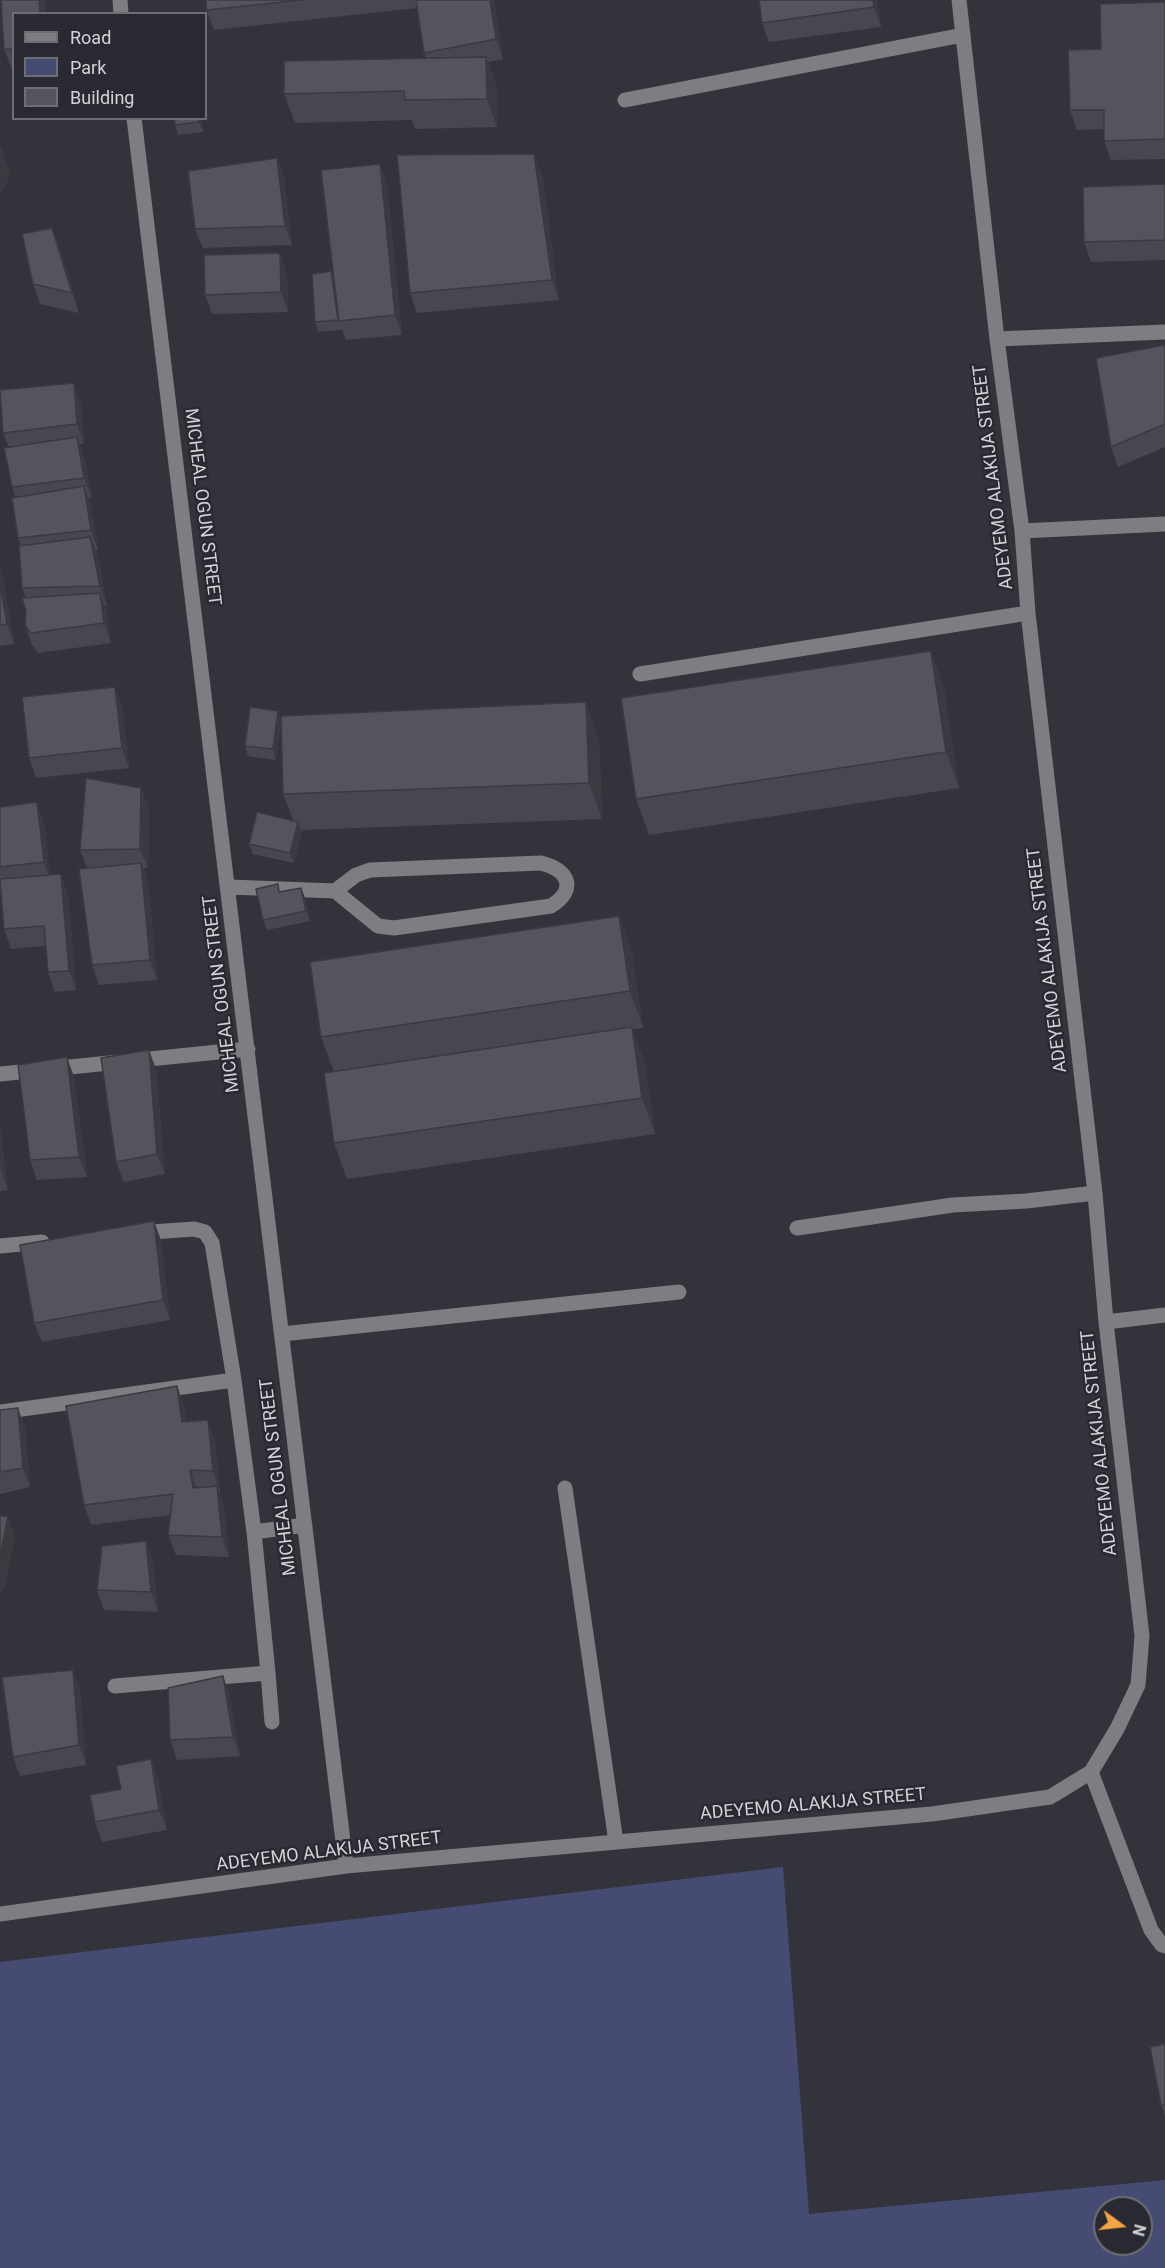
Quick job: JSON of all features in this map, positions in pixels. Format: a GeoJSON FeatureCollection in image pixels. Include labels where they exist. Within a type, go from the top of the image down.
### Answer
{"type":"FeatureCollection","features":[{"type":"Feature","properties":{"kind":"street","name":"ADEYEMO ALAKIJA STREET"},"geometry":{"type":"LineString","coordinates":[[0,1914],[346,1866],[932,1814],[1050,1797],[1091,1772],[1117,1729],[1138,1685],[1142,1636],[1106,1322],[1095,1193],[1028,613],[1022,531],[997,339],[959,0]]}},
{"type":"Feature","properties":{"kind":"street"},"geometry":{"type":"LineString","coordinates":[[625,100],[963,36]]}},
{"type":"Feature","properties":{"kind":"street","name":"MICHEAL OGUN STREET"},"geometry":{"type":"LineString","coordinates":[[134,120],[346,1866]]}},
{"type":"Feature","properties":{"kind":"street"},"geometry":{"type":"LineString","coordinates":[[997,339],[1165,332]]}},
{"type":"Feature","properties":{"kind":"street"},"geometry":{"type":"LineString","coordinates":[[1022,531],[1165,524]]}},
{"type":"Feature","properties":{"kind":"street"},"geometry":{"type":"LineString","coordinates":[[640,674],[1028,613]]}},
{"type":"Feature","properties":{"kind":"street"},"geometry":{"type":"LineString","coordinates":[[229,887],[335,891],[378,926],[394,928],[551,906],[562,899],[567,890],[567,880],[560,870],[541,863],[369,870],[356,875],[335,891]]}},
{"type":"Feature","properties":{"kind":"street"},"geometry":{"type":"LineString","coordinates":[[0,1074],[248,1049]]}},
{"type":"Feature","properties":{"kind":"street"},"geometry":{"type":"LineString","coordinates":[[797,1228],[953,1205],[1026,1201],[1095,1193]]}},
{"type":"Feature","properties":{"kind":"street"},"geometry":{"type":"LineString","coordinates":[[127,1234],[194,1229],[205,1232],[212,1243],[234,1380],[254,1532],[272,1722]]}},
{"type":"Feature","properties":{"kind":"street"},"geometry":{"type":"LineString","coordinates":[[0,1246],[58,1241]]}},
{"type":"Feature","properties":{"kind":"street"},"geometry":{"type":"LineString","coordinates":[[282,1334],[679,1292]]}},
{"type":"Feature","properties":{"kind":"street"},"geometry":{"type":"LineString","coordinates":[[1106,1322],[1165,1315]]}},
{"type":"Feature","properties":{"kind":"street"},"geometry":{"type":"LineString","coordinates":[[0,1412],[234,1380]]}},
{"type":"Feature","properties":{"kind":"street"},"geometry":{"type":"LineString","coordinates":[[565,1488],[616,1842]]}},
{"type":"Feature","properties":{"kind":"street"},"geometry":{"type":"LineString","coordinates":[[254,1532],[305,1525]]}},
{"type":"Feature","properties":{"kind":"street"},"geometry":{"type":"LineString","coordinates":[[115,1686],[268,1673]]}},
{"type":"Feature","properties":{"kind":"street"},"geometry":{"type":"LineString","coordinates":[[1091,1772],[1151,1930],[1165,1946]]}},
{"type":"Feature","properties":{"kind":"green space"},"geometry":{"type":"Polygon","coordinates":[[[783,1867],[809,2214],[1165,2180],[1165,2268],[0,2268],[0,1962],[783,1867]]]}},
{"type":"Feature","properties":{"kind":"building"},"geometry":{"type":"Polygon","coordinates":[[[1,0],[39,0],[40,12],[12,12],[12,49],[4,49],[1,0]]]}},
{"type":"Feature","properties":{"kind":"building"},"geometry":{"type":"Polygon","coordinates":[[[206,0],[303,0],[206,10],[206,0]]]}},
{"type":"Feature","properties":{"kind":"building"},"geometry":{"type":"Polygon","coordinates":[[[416,0],[490,0],[496,39],[424,53],[416,0]]]}},
{"type":"Feature","properties":{"kind":"building"},"geometry":{"type":"Polygon","coordinates":[[[759,0],[873,0],[874,7],[762,23],[759,0]]]}},
{"type":"Feature","properties":{"kind":"building"},"geometry":{"type":"Polygon","coordinates":[[[1165,2],[1165,139],[1104,141],[1104,110],[1070,110],[1068,50],[1101,49],[1100,4],[1165,2]]]}},
{"type":"Feature","properties":{"kind":"building"},"geometry":{"type":"Polygon","coordinates":[[[486,57],[487,99],[405,100],[404,91],[284,94],[284,61],[486,57]]]}},
{"type":"Feature","properties":{"kind":"building"},"geometry":{"type":"Polygon","coordinates":[[[174,120],[199,120],[199,122],[175,125],[174,120]]]}},
{"type":"Feature","properties":{"kind":"building"},"geometry":{"type":"Polygon","coordinates":[[[534,154],[552,280],[410,293],[397,155],[534,154]]]}},
{"type":"Feature","properties":{"kind":"building"},"geometry":{"type":"Polygon","coordinates":[[[277,158],[285,226],[195,229],[188,171],[277,158]]]}},
{"type":"Feature","properties":{"kind":"building"},"geometry":{"type":"Polygon","coordinates":[[[380,164],[395,315],[339,321],[321,170],[380,164]]]}},
{"type":"Feature","properties":{"kind":"building"},"geometry":{"type":"Polygon","coordinates":[[[1165,184],[1165,240],[1084,242],[1083,187],[1165,184]]]}},
{"type":"Feature","properties":{"kind":"building"},"geometry":{"type":"Polygon","coordinates":[[[52,228],[72,293],[33,284],[22,234],[52,228]]]}},
{"type":"Feature","properties":{"kind":"building"},"geometry":{"type":"Polygon","coordinates":[[[280,253],[281,292],[205,295],[204,255],[280,253]]]}},
{"type":"Feature","properties":{"kind":"building"},"geometry":{"type":"Polygon","coordinates":[[[331,271],[338,320],[315,322],[312,274],[331,271]]]}},
{"type":"Feature","properties":{"kind":"building"},"geometry":{"type":"Polygon","coordinates":[[[1165,345],[1165,424],[1111,447],[1096,358],[1165,345]]]}},
{"type":"Feature","properties":{"kind":"building"},"geometry":{"type":"Polygon","coordinates":[[[74,383],[77,424],[3,433],[0,390],[74,383]]]}},
{"type":"Feature","properties":{"kind":"building"},"geometry":{"type":"Polygon","coordinates":[[[77,437],[84,478],[12,487],[4,448],[77,437]]]}},
{"type":"Feature","properties":{"kind":"building"},"geometry":{"type":"Polygon","coordinates":[[[84,486],[91,530],[18,538],[12,498],[84,486]]]}},
{"type":"Feature","properties":{"kind":"building"},"geometry":{"type":"Polygon","coordinates":[[[90,537],[100,586],[22,588],[19,546],[90,537]]]}},
{"type":"Feature","properties":{"kind":"building"},"geometry":{"type":"Polygon","coordinates":[[[0,583],[7,624],[0,625],[0,583]]]}},
{"type":"Feature","properties":{"kind":"building"},"geometry":{"type":"Polygon","coordinates":[[[100,593],[104,623],[31,633],[25,625],[26,611],[22,598],[100,593]]]}},
{"type":"Feature","properties":{"kind":"building"},"geometry":{"type":"Polygon","coordinates":[[[931,651],[946,752],[636,799],[621,698],[931,651]]]}},
{"type":"Feature","properties":{"kind":"building"},"geometry":{"type":"Polygon","coordinates":[[[115,687],[122,748],[29,758],[22,697],[115,687]]]}},
{"type":"Feature","properties":{"kind":"building"},"geometry":{"type":"Polygon","coordinates":[[[586,702],[589,783],[283,794],[281,716],[586,702]]]}},
{"type":"Feature","properties":{"kind":"building"},"geometry":{"type":"Polygon","coordinates":[[[250,707],[278,711],[273,749],[245,746],[250,707]]]}},
{"type":"Feature","properties":{"kind":"building"},"geometry":{"type":"Polygon","coordinates":[[[86,778],[141,788],[140,849],[80,850],[86,778]]]}},
{"type":"Feature","properties":{"kind":"building"},"geometry":{"type":"Polygon","coordinates":[[[37,802],[44,862],[0,867],[0,807],[37,802]]]}},
{"type":"Feature","properties":{"kind":"building"},"geometry":{"type":"Polygon","coordinates":[[[257,812],[298,822],[290,853],[249,844],[257,812]]]}},
{"type":"Feature","properties":{"kind":"building"},"geometry":{"type":"Polygon","coordinates":[[[141,863],[150,960],[92,965],[79,869],[141,863]]]}},
{"type":"Feature","properties":{"kind":"building"},"geometry":{"type":"Polygon","coordinates":[[[61,874],[69,971],[48,972],[44,926],[4,929],[0,879],[61,874]]]}},
{"type":"Feature","properties":{"kind":"building"},"geometry":{"type":"Polygon","coordinates":[[[278,884],[279,892],[301,888],[306,911],[263,920],[256,889],[278,884]]]}},
{"type":"Feature","properties":{"kind":"building"},"geometry":{"type":"Polygon","coordinates":[[[619,916],[630,991],[321,1037],[310,962],[619,916]]]}},
{"type":"Feature","properties":{"kind":"building"},"geometry":{"type":"Polygon","coordinates":[[[632,1027],[642,1098],[334,1143],[324,1073],[632,1027]]]}},
{"type":"Feature","properties":{"kind":"building"},"geometry":{"type":"Polygon","coordinates":[[[149,1050],[157,1154],[116,1162],[101,1058],[149,1050]]]}},
{"type":"Feature","properties":{"kind":"building"},"geometry":{"type":"Polygon","coordinates":[[[67,1057],[79,1157],[30,1160],[18,1065],[67,1057]]]}},
{"type":"Feature","properties":{"kind":"building"},"geometry":{"type":"Polygon","coordinates":[[[154,1221],[163,1300],[34,1323],[20,1245],[154,1221]]]}},
{"type":"Feature","properties":{"kind":"building"},"geometry":{"type":"Polygon","coordinates":[[[177,1386],[182,1422],[208,1420],[213,1471],[190,1470],[193,1488],[217,1486],[222,1537],[168,1535],[173,1494],[84,1505],[66,1406],[177,1386]]]}},
{"type":"Feature","properties":{"kind":"building"},"geometry":{"type":"Polygon","coordinates":[[[18,1408],[23,1468],[0,1472],[0,1410],[18,1408]]]}},
{"type":"Feature","properties":{"kind":"building"},"geometry":{"type":"Polygon","coordinates":[[[0,1516],[8,1516],[0,1559],[0,1516]]]}},
{"type":"Feature","properties":{"kind":"building"},"geometry":{"type":"Polygon","coordinates":[[[146,1541],[151,1592],[97,1590],[102,1546],[146,1541]]]}},
{"type":"Feature","properties":{"kind":"building"},"geometry":{"type":"Polygon","coordinates":[[[73,1670],[79,1745],[13,1757],[2,1677],[73,1670]]]}},
{"type":"Feature","properties":{"kind":"building"},"geometry":{"type":"Polygon","coordinates":[[[223,1676],[233,1737],[170,1740],[168,1688],[223,1676]]]}},
{"type":"Feature","properties":{"kind":"building"},"geometry":{"type":"Polygon","coordinates":[[[151,1759],[159,1810],[95,1822],[90,1795],[121,1789],[116,1766],[151,1759]]]}},
{"type":"Feature","properties":{"kind":"building"},"geometry":{"type":"Polygon","coordinates":[[[1165,2044],[1165,2105],[1161,2105],[1150,2047],[1165,2044]]]}}]}
